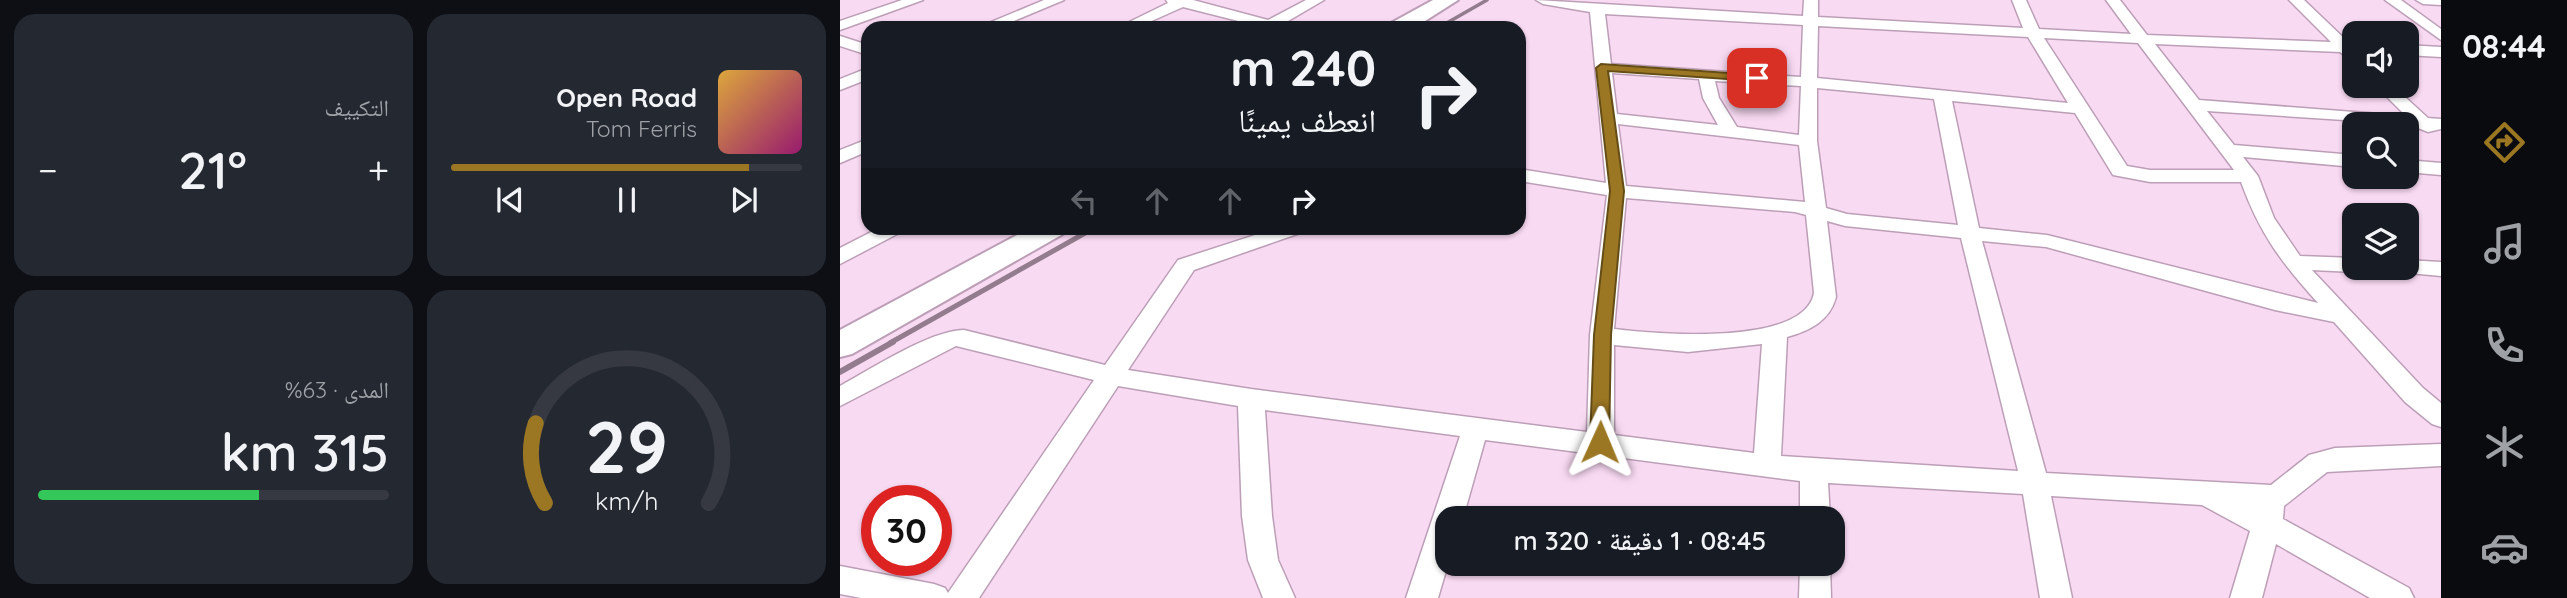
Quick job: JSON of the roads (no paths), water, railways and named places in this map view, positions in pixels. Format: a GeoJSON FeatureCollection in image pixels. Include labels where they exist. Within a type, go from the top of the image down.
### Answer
{"type":"FeatureCollection","features":[{"type":"Feature","properties":{"kind":"main road"},"geometry":{"type":"LineString","coordinates":[[1411,21],[1448,0]]}},
{"type":"Feature","properties":{"kind":"main road"},"geometry":{"type":"LineString","coordinates":[[840,345],[1039,235]]}},
{"type":"Feature","properties":{"kind":"street"},"geometry":{"type":"LineString","coordinates":[[840,26],[916,0]]}},
{"type":"Feature","properties":{"kind":"street"},"geometry":{"type":"LineString","coordinates":[[1002,21],[1057,0]]}},
{"type":"Feature","properties":{"kind":"street"},"geometry":{"type":"LineString","coordinates":[[1282,21],[1317,0]]}},
{"type":"Feature","properties":{"kind":"street"},"geometry":{"type":"LineString","coordinates":[[1543,0],[1597,9],[1712,7],[1811,20],[2342,51]]}},
{"type":"Feature","properties":{"kind":"street"},"geometry":{"type":"LineString","coordinates":[[1602,335],[1688,344],[1775,332],[1807,321],[1824,302],[1808,141],[1811,0]]}},
{"type":"Feature","properties":{"kind":"street"},"geometry":{"type":"LineString","coordinates":[[2019,0],[2032,33],[2082,109],[2108,157],[2120,172],[2150,176],[2248,176]]}},
{"type":"Feature","properties":{"kind":"street"},"geometry":{"type":"LineString","coordinates":[[2113,0],[2248,176],[2264,218],[2293,262],[2414,395],[2441,418]]}},
{"type":"Feature","properties":{"kind":"street"},"geometry":{"type":"LineString","coordinates":[[2296,0],[2342,43]]}},
{"type":"Feature","properties":{"kind":"street"},"geometry":{"type":"LineString","coordinates":[[2392,0],[2441,36]]}},
{"type":"Feature","properties":{"kind":"street"},"geometry":{"type":"LineString","coordinates":[[2423,0],[2441,1]]}},
{"type":"Feature","properties":{"kind":"street"},"geometry":{"type":"LineString","coordinates":[[1139,21],[1180,1],[1251,21]]}},
{"type":"Feature","properties":{"kind":"street"},"geometry":{"type":"LineString","coordinates":[[1597,9],[1601,68],[1617,191],[1602,335],[1600,442]]}},
{"type":"Feature","properties":{"kind":"street"},"geometry":{"type":"LineString","coordinates":[[840,41],[861,48]]}},
{"type":"Feature","properties":{"kind":"street"},"geometry":{"type":"LineString","coordinates":[[2419,51],[2441,52]]}},
{"type":"Feature","properties":{"kind":"street"},"geometry":{"type":"LineString","coordinates":[[1601,68],[1808,82],[2082,109]]}},
{"type":"Feature","properties":{"kind":"street"},"geometry":{"type":"LineString","coordinates":[[1706,75],[1711,98],[1730,131]]}},
{"type":"Feature","properties":{"kind":"street"},"geometry":{"type":"LineString","coordinates":[[840,85],[861,76]]}},
{"type":"Feature","properties":{"kind":"street"},"geometry":{"type":"LineString","coordinates":[[1942,95],[1970,233],[2035,484],[2056,598]]}},
{"type":"Feature","properties":{"kind":"street"},"geometry":{"type":"LineString","coordinates":[[2400,98],[2432,123],[2441,139]]}},
{"type":"Feature","properties":{"kind":"street"},"geometry":{"type":"LineString","coordinates":[[2193,105],[2432,123]]}},
{"type":"Feature","properties":{"kind":"street"},"geometry":{"type":"LineString","coordinates":[[1609,118],[1808,141]]}},
{"type":"Feature","properties":{"kind":"street"},"geometry":{"type":"LineString","coordinates":[[840,157],[861,147]]}},
{"type":"Feature","properties":{"kind":"street"},"geometry":{"type":"LineString","coordinates":[[2227,150],[2342,160]]}},
{"type":"Feature","properties":{"kind":"street"},"geometry":{"type":"LineString","coordinates":[[2419,167],[2441,169]]}},
{"type":"Feature","properties":{"kind":"street"},"geometry":{"type":"LineString","coordinates":[[1526,177],[1617,191],[1790,205],[1845,220],[2048,241],[2274,302],[2342,316]]}},
{"type":"Feature","properties":{"kind":"street"},"geometry":{"type":"LineString","coordinates":[[840,257],[881,235]]}},
{"type":"Feature","properties":{"kind":"street"},"geometry":{"type":"LineString","coordinates":[[961,598],[1186,265],[1275,235]]}},
{"type":"Feature","properties":{"kind":"street"},"geometry":{"type":"LineString","coordinates":[[2293,262],[2342,264]]}},
{"type":"Feature","properties":{"kind":"street"},"geometry":{"type":"LineString","coordinates":[[2419,268],[2441,269]]}},
{"type":"Feature","properties":{"kind":"street"},"geometry":{"type":"LineString","coordinates":[[1767,466],[1775,332]]}},
{"type":"Feature","properties":{"kind":"street"},"geometry":{"type":"LineString","coordinates":[[840,397],[953,338],[964,338],[1111,376],[1251,399],[1475,430],[1600,442],[1814,471],[2200,492],[2271,509],[2398,598]]}},
{"type":"Feature","properties":{"kind":"street"},"geometry":{"type":"LineString","coordinates":[[2414,395],[2441,398]]}},
{"type":"Feature","properties":{"kind":"street"},"geometry":{"type":"LineString","coordinates":[[1251,399],[1257,516],[1263,559],[1279,598]]}},
{"type":"Feature","properties":{"kind":"street"},"geometry":{"type":"LineString","coordinates":[[1451,506],[1475,430]]}},
{"type":"Feature","properties":{"kind":"street"},"geometry":{"type":"LineString","coordinates":[[2246,598],[2271,509],[2319,463],[2335,459],[2441,455]]}},
{"type":"Feature","properties":{"kind":"street"},"geometry":{"type":"LineString","coordinates":[[1814,471],[1815,506]]}},
{"type":"Feature","properties":{"kind":"street"},"geometry":{"type":"LineString","coordinates":[[1422,598],[1435,556]]}},
{"type":"Feature","properties":{"kind":"street"},"geometry":{"type":"LineString","coordinates":[[1815,576],[1815,598]]}},
{"type":"Feature","properties":{"kind":"street"},"geometry":{"type":"LineString","coordinates":[[840,580],[934,598]]}},
{"type":"Feature","properties":{"kind":"railway"},"geometry":{"type":"LineString","coordinates":[[1450,21],[1487,0]]}},
{"type":"Feature","properties":{"kind":"railway"},"geometry":{"type":"LineString","coordinates":[[890,343],[1082,235]]}},
{"type":"Feature","properties":{"kind":"railway"},"geometry":{"type":"LineString","coordinates":[[840,372],[893,342]]}}]}
